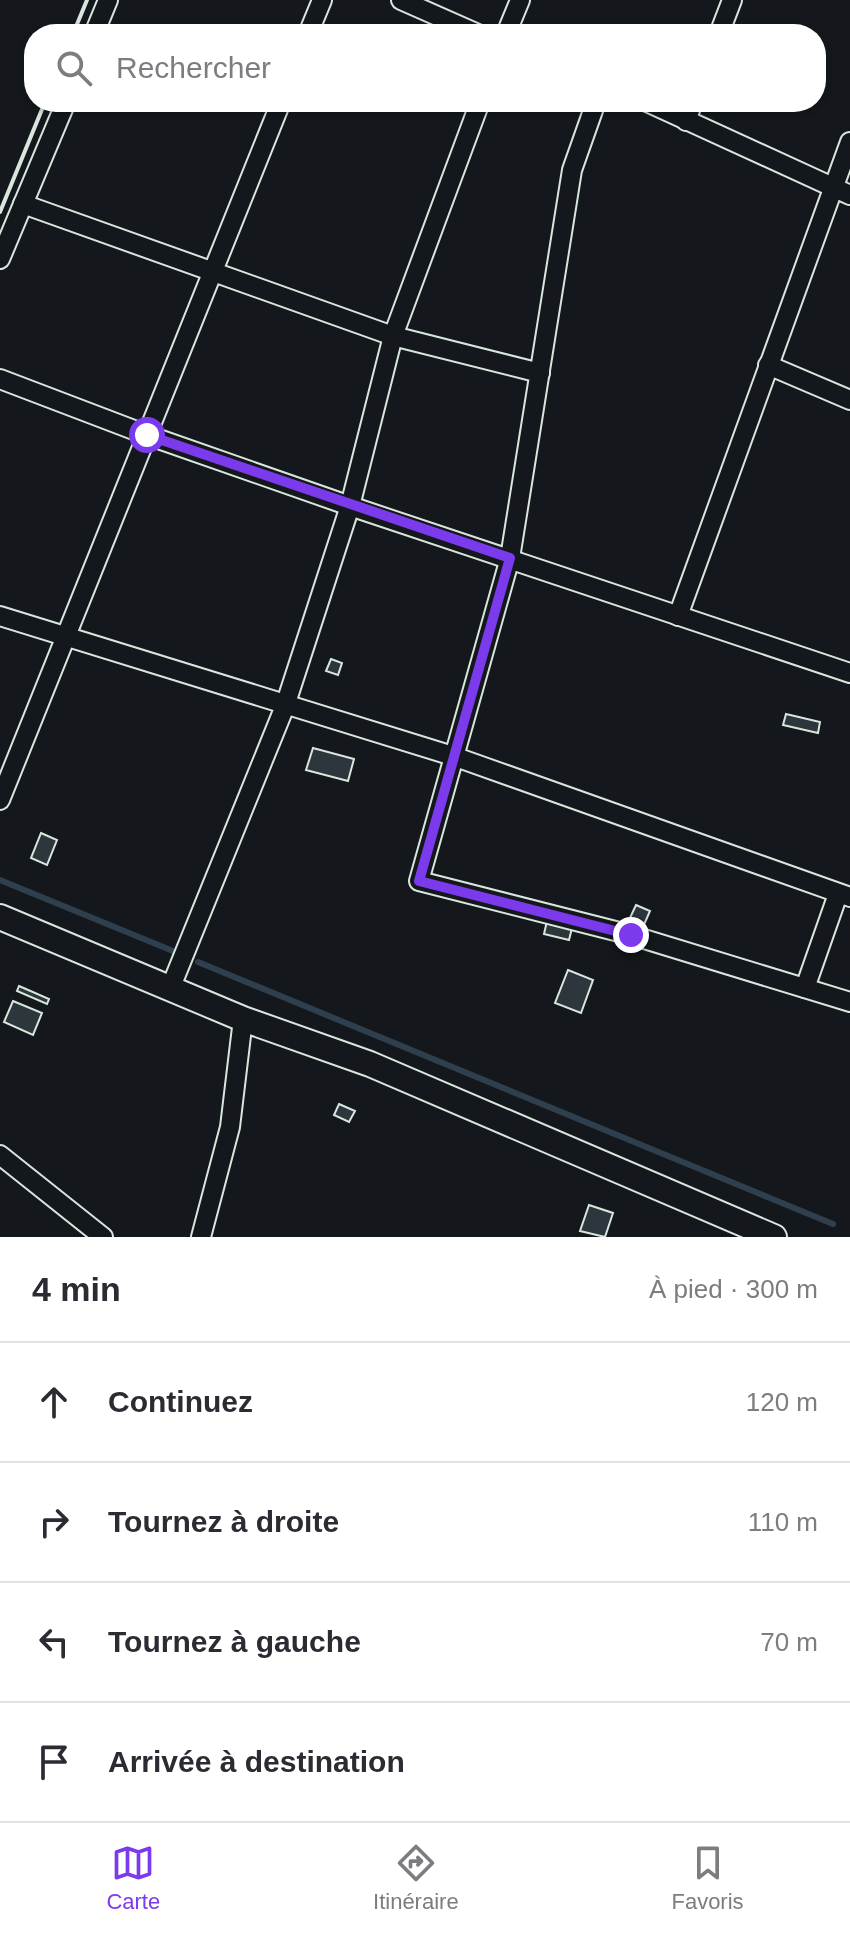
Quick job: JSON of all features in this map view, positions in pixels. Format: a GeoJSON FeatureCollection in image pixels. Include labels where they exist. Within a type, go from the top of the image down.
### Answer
{"type":"FeatureCollection","features":[{"type":"Feature","properties":{"kind":"street"},"geometry":{"type":"LineString","coordinates":[[98,24],[108,0]]}},
{"type":"Feature","properties":{"kind":"street"},"geometry":{"type":"LineString","coordinates":[[312,24],[322,0]]}},
{"type":"Feature","properties":{"kind":"street"},"geometry":{"type":"LineString","coordinates":[[401,0],[455,24]]}},
{"type":"Feature","properties":{"kind":"street"},"geometry":{"type":"LineString","coordinates":[[510,24],[520,0]]}},
{"type":"Feature","properties":{"kind":"street"},"geometry":{"type":"LineString","coordinates":[[723,24],[732,0]]}},
{"type":"Feature","properties":{"kind":"street"},"geometry":{"type":"LineString","coordinates":[[0,259],[62,112]]}},
{"type":"Feature","properties":{"kind":"street"},"geometry":{"type":"LineString","coordinates":[[0,800],[277,112]]}},
{"type":"Feature","properties":{"kind":"street"},"geometry":{"type":"LineString","coordinates":[[170,989],[285,706],[350,506],[393,336],[476,112]]}},
{"type":"Feature","properties":{"kind":"street"},"geometry":{"type":"LineString","coordinates":[[592,112],[572,170],[510,558],[419,881],[631,935],[850,1002]]}},
{"type":"Feature","properties":{"kind":"street"},"geometry":{"type":"LineString","coordinates":[[668,112],[841,191]]}},
{"type":"Feature","properties":{"kind":"street"},"geometry":{"type":"LineString","coordinates":[[686,121],[689,112]]}},
{"type":"Feature","properties":{"kind":"street"},"geometry":{"type":"LineString","coordinates":[[678,616],[768,365],[841,191],[850,142]]}},
{"type":"Feature","properties":{"kind":"street"},"geometry":{"type":"LineString","coordinates":[[23,204],[393,336],[540,373]]}},
{"type":"Feature","properties":{"kind":"street"},"geometry":{"type":"LineString","coordinates":[[768,365],[850,400]]}},
{"type":"Feature","properties":{"kind":"street"},"geometry":{"type":"LineString","coordinates":[[0,379],[147,435],[350,506],[850,673]]}},
{"type":"Feature","properties":{"kind":"street"},"geometry":{"type":"LineString","coordinates":[[0,616],[453,756],[844,895],[805,988]]}},
{"type":"Feature","properties":{"kind":"street"},"geometry":{"type":"LineString","coordinates":[[0,917],[243,1019],[370,1064],[774,1237]]}},
{"type":"Feature","properties":{"kind":"street"},"geometry":{"type":"LineString","coordinates":[[201,1237],[230,1127],[243,1019]]}},
{"type":"Feature","properties":{"kind":"street"},"geometry":{"type":"LineString","coordinates":[[0,1155],[103,1237]]}},
{"type":"Feature","properties":{"kind":"building"},"geometry":{"type":"Polygon","coordinates":[[[331,659],[342,663],[338,675],[326,671],[331,659]]]}},
{"type":"Feature","properties":{"kind":"building"},"geometry":{"type":"Polygon","coordinates":[[[786,714],[820,722],[818,733],[783,725],[786,714]]]}},
{"type":"Feature","properties":{"kind":"building"},"geometry":{"type":"Polygon","coordinates":[[[313,748],[354,759],[348,781],[306,770],[313,748]]]}},
{"type":"Feature","properties":{"kind":"building"},"geometry":{"type":"Polygon","coordinates":[[[41,833],[57,840],[47,865],[31,858],[41,833]]]}},
{"type":"Feature","properties":{"kind":"building"},"geometry":{"type":"Polygon","coordinates":[[[636,905],[650,911],[643,927],[629,920],[636,905]]]}},
{"type":"Feature","properties":{"kind":"building"},"geometry":{"type":"Polygon","coordinates":[[[547,921],[572,928],[569,940],[544,934],[547,921]]]}},
{"type":"Feature","properties":{"kind":"building"},"geometry":{"type":"Polygon","coordinates":[[[568,970],[593,980],[581,1013],[555,1003],[568,970]]]}},
{"type":"Feature","properties":{"kind":"building"},"geometry":{"type":"Polygon","coordinates":[[[19,986],[49,999],[47,1004],[17,991],[19,986]]]}},
{"type":"Feature","properties":{"kind":"building"},"geometry":{"type":"Polygon","coordinates":[[[13,1001],[42,1013],[33,1035],[4,1022],[13,1001]]]}},
{"type":"Feature","properties":{"kind":"building"},"geometry":{"type":"Polygon","coordinates":[[[339,1104],[355,1111],[349,1122],[334,1115],[339,1104]]]}},
{"type":"Feature","properties":{"kind":"building"},"geometry":{"type":"Polygon","coordinates":[[[589,1205],[613,1213],[605,1237],[580,1231],[589,1205]]]}},
{"type":"Feature","properties":{"kind":"waterway"},"geometry":{"type":"LineString","coordinates":[[0,880],[173,951]]}},
{"type":"Feature","properties":{"kind":"waterway"},"geometry":{"type":"LineString","coordinates":[[198,962],[833,1224]]}},
{"type":"Feature","properties":{"kind":"wall"},"geometry":{"type":"LineString","coordinates":[[77,24],[87,0]]}},
{"type":"Feature","properties":{"kind":"wall"},"geometry":{"type":"LineString","coordinates":[[0,212],[41,112]]}},
{"type":"Feature","properties":{"kind":"route"},"geometry":{"type":"LineString","coordinates":[[147,435],[510,558],[419,881],[631,935]]}}]}
